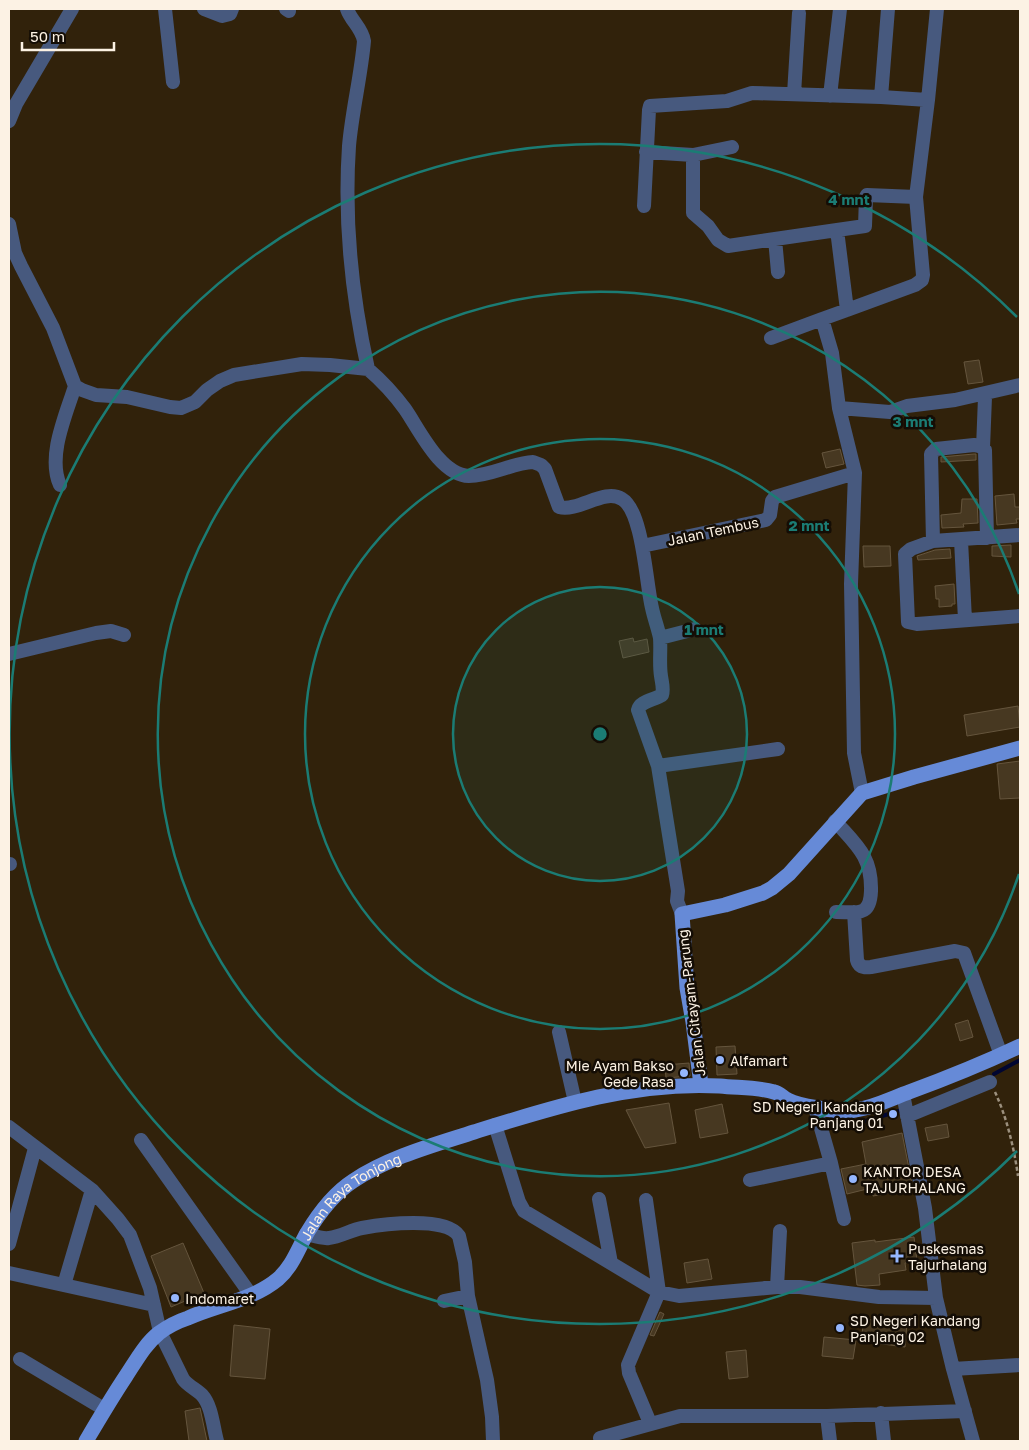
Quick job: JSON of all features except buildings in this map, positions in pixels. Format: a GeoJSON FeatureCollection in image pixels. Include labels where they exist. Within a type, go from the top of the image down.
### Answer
{"type":"FeatureCollection","features":[{"type":"Feature","properties":{"kind":"main road","name":"Jalan Citayam-Parung"},"geometry":{"type":"LineString","coordinates":[[1020,748],[914,776],[862,793],[789,874],[767,890],[725,904],[682,914],[687,988],[701,1085],[775,1092],[794,1103],[833,1110],[905,1107],[1020,1046]]}},
{"type":"Feature","properties":{"kind":"main road","name":"Jalan Raya Tonjong"},"geometry":{"type":"LineString","coordinates":[[86,1441],[104,1409],[144,1348],[160,1332],[187,1318],[252,1295],[271,1284],[285,1272],[294,1260],[306,1234],[322,1209],[331,1198],[350,1182],[364,1174],[441,1142],[575,1102],[619,1092],[701,1085]]}},
{"type":"Feature","properties":{"kind":"street"},"geometry":{"type":"LineString","coordinates":[[9,121],[16,104],[72,9]]}},
{"type":"Feature","properties":{"kind":"street"},"geometry":{"type":"LineString","coordinates":[[165,9],[173,82]]}},
{"type":"Feature","properties":{"kind":"street"},"geometry":{"type":"LineString","coordinates":[[204,9],[222,16],[230,14],[232,9]]}},
{"type":"Feature","properties":{"kind":"street"},"geometry":{"type":"LineString","coordinates":[[347,9],[350,16],[361,29],[364,41],[349,144],[348,214],[356,301],[368,369],[392,393],[405,409],[426,442],[442,462],[452,470],[469,476],[528,462],[537,463],[545,469],[559,507],[570,508],[608,496],[617,497],[625,501],[634,516],[642,546],[651,608],[660,638],[660,676],[663,693],[660,697],[642,704],[638,708],[638,715],[658,766],[678,891],[677,902],[682,914]]}},
{"type":"Feature","properties":{"kind":"street"},"geometry":{"type":"LineString","coordinates":[[830,96],[840,9]]}},
{"type":"Feature","properties":{"kind":"street"},"geometry":{"type":"LineString","coordinates":[[881,97],[888,9]]}},
{"type":"Feature","properties":{"kind":"street"},"geometry":{"type":"LineString","coordinates":[[771,338],[915,285],[922,280],[916,197],[928,100],[936,9]]}},
{"type":"Feature","properties":{"kind":"street"},"geometry":{"type":"LineString","coordinates":[[794,94],[799,13]]}},
{"type":"Feature","properties":{"kind":"street"},"geometry":{"type":"LineString","coordinates":[[644,206],[650,106],[728,101],[752,93],[928,100]]}},
{"type":"Feature","properties":{"kind":"street"},"geometry":{"type":"LineString","coordinates":[[646,152],[693,154],[732,147]]}},
{"type":"Feature","properties":{"kind":"street"},"geometry":{"type":"LineString","coordinates":[[693,154],[693,213],[708,226],[718,240],[728,246],[863,227],[866,225],[867,195],[916,197]]}},
{"type":"Feature","properties":{"kind":"street"},"geometry":{"type":"LineString","coordinates":[[9,224],[15,253],[46,311],[62,347],[75,386],[55,455],[55,475],[60,485]]}},
{"type":"Feature","properties":{"kind":"street"},"geometry":{"type":"LineString","coordinates":[[837,230],[847,310]]}},
{"type":"Feature","properties":{"kind":"street"},"geometry":{"type":"LineString","coordinates":[[775,239],[778,272]]}},
{"type":"Feature","properties":{"kind":"street"},"geometry":{"type":"LineString","coordinates":[[822,319],[832,353],[839,408],[855,474],[851,584],[854,754],[862,793]]}},
{"type":"Feature","properties":{"kind":"street"},"geometry":{"type":"LineString","coordinates":[[75,386],[96,395],[127,397],[170,408],[181,408],[192,404],[212,386],[234,375],[302,364],[368,369]]}},
{"type":"Feature","properties":{"kind":"street"},"geometry":{"type":"LineString","coordinates":[[839,408],[890,412],[907,406],[955,400],[1020,385]]}},
{"type":"Feature","properties":{"kind":"street"},"geometry":{"type":"LineString","coordinates":[[985,397],[983,448],[986,475],[987,538]]}},
{"type":"Feature","properties":{"kind":"street"},"geometry":{"type":"LineString","coordinates":[[934,541],[931,454],[936,449],[978,445],[983,448]]}},
{"type":"Feature","properties":{"kind":"street","name":"Jalan Tembus"},"geometry":{"type":"LineString","coordinates":[[642,546],[766,520],[770,515],[772,501],[775,497],[855,474]]}},
{"type":"Feature","properties":{"kind":"street"},"geometry":{"type":"LineString","coordinates":[[1020,536],[934,541],[910,549],[905,554],[907,620],[910,624],[1020,616]]}},
{"type":"Feature","properties":{"kind":"street"},"geometry":{"type":"LineString","coordinates":[[961,540],[966,620]]}},
{"type":"Feature","properties":{"kind":"street"},"geometry":{"type":"LineString","coordinates":[[660,638],[695,629]]}},
{"type":"Feature","properties":{"kind":"street"},"geometry":{"type":"LineString","coordinates":[[9,654],[96,633],[111,631],[124,635]]}},
{"type":"Feature","properties":{"kind":"street"},"geometry":{"type":"LineString","coordinates":[[658,766],[778,749]]}},
{"type":"Feature","properties":{"kind":"street"},"geometry":{"type":"LineString","coordinates":[[835,821],[862,852],[870,868],[870,903],[868,908],[854,912],[836,912]]}},
{"type":"Feature","properties":{"kind":"street"},"geometry":{"type":"LineString","coordinates":[[854,912],[857,960],[858,964],[862,967],[871,967],[955,951],[964,953],[1001,1055]]}},
{"type":"Feature","properties":{"kind":"street"},"geometry":{"type":"LineString","coordinates":[[559,1032],[575,1102]]}},
{"type":"Feature","properties":{"kind":"street"},"geometry":{"type":"LineString","coordinates":[[973,1441],[952,1369],[936,1298],[925,1208],[905,1107],[990,1082]]}},
{"type":"Feature","properties":{"kind":"street"},"geometry":{"type":"LineString","coordinates":[[815,1107],[844,1219]]}},
{"type":"Feature","properties":{"kind":"street"},"geometry":{"type":"LineString","coordinates":[[495,1125],[519,1202],[524,1211],[659,1292],[679,1296],[777,1287],[817,1288],[885,1297],[936,1298]]}},
{"type":"Feature","properties":{"kind":"street"},"geometry":{"type":"LineString","coordinates":[[9,1126],[35,1148],[92,1190],[130,1235],[150,1288],[160,1332],[183,1380],[200,1394],[208,1406],[217,1441]]}},
{"type":"Feature","properties":{"kind":"street"},"geometry":{"type":"LineString","coordinates":[[141,1140],[252,1295]]}},
{"type":"Feature","properties":{"kind":"street"},"geometry":{"type":"LineString","coordinates":[[9,1244],[35,1148]]}},
{"type":"Feature","properties":{"kind":"street"},"geometry":{"type":"LineString","coordinates":[[750,1180],[831,1163]]}},
{"type":"Feature","properties":{"kind":"street"},"geometry":{"type":"LineString","coordinates":[[64,1285],[92,1190]]}},
{"type":"Feature","properties":{"kind":"street"},"geometry":{"type":"LineString","coordinates":[[599,1199],[611,1263]]}},
{"type":"Feature","properties":{"kind":"street"},"geometry":{"type":"LineString","coordinates":[[646,1200],[659,1292],[628,1365],[629,1373],[650,1423]]}},
{"type":"Feature","properties":{"kind":"street"},"geometry":{"type":"LineString","coordinates":[[306,1234],[332,1238],[362,1228],[402,1223],[429,1223],[453,1229],[459,1236],[462,1245],[468,1296],[487,1380],[493,1441]]}},
{"type":"Feature","properties":{"kind":"street"},"geometry":{"type":"LineString","coordinates":[[777,1287],[780,1231]]}},
{"type":"Feature","properties":{"kind":"street"},"geometry":{"type":"LineString","coordinates":[[9,1273],[154,1305]]}},
{"type":"Feature","properties":{"kind":"street"},"geometry":{"type":"LineString","coordinates":[[444,1301],[468,1296]]}},
{"type":"Feature","properties":{"kind":"street"},"geometry":{"type":"LineString","coordinates":[[20,1359],[104,1409]]}},
{"type":"Feature","properties":{"kind":"street"},"geometry":{"type":"LineString","coordinates":[[952,1369],[1020,1365]]}},
{"type":"Feature","properties":{"kind":"street"},"geometry":{"type":"LineString","coordinates":[[600,1438],[680,1416],[827,1416],[965,1411]]}},
{"type":"Feature","properties":{"kind":"street"},"geometry":{"type":"LineString","coordinates":[[881,1413],[884,1441]]}},
{"type":"Feature","properties":{"kind":"street"},"geometry":{"type":"LineString","coordinates":[[827,1416],[830,1441]]}},
{"type":"Feature","properties":{"kind":"path"},"geometry":{"type":"LineString","coordinates":[[990,1082],[999,1101],[1014,1152],[1018,1176]]}},
{"type":"Feature","properties":{"kind":"waterway"},"geometry":{"type":"LineString","coordinates":[[994,1074],[1020,1060]]}},
{"type":"Feature","properties":{"kind":"waterway"},"geometry":{"type":"LineString","coordinates":[[832,1117],[859,1123],[902,1110]]}},
{"type":"Feature","properties":{"kind":"place","name":"Alfamart"},"geometry":{"type":"Point","coordinates":[720,1060]}},
{"type":"Feature","properties":{"kind":"place","name":"Mie Ayam Bakso Gede Rasa"},"geometry":{"type":"Point","coordinates":[684,1073]}},
{"type":"Feature","properties":{"kind":"place","name":"SD Negeri Kandang Panjang 01"},"geometry":{"type":"Point","coordinates":[893,1114]}},
{"type":"Feature","properties":{"kind":"place","name":"KANTOR DESA TAJURHALANG"},"geometry":{"type":"Point","coordinates":[853,1179]}},
{"type":"Feature","properties":{"kind":"place","name":"Puskesmas Tajurhalang"},"geometry":{"type":"Point","coordinates":[897,1256]}},
{"type":"Feature","properties":{"kind":"place","name":"Indomaret"},"geometry":{"type":"Point","coordinates":[175,1298]}},
{"type":"Feature","properties":{"kind":"place","name":"SD Negeri Kandang Panjang 02"},"geometry":{"type":"Point","coordinates":[840,1328]}}]}
